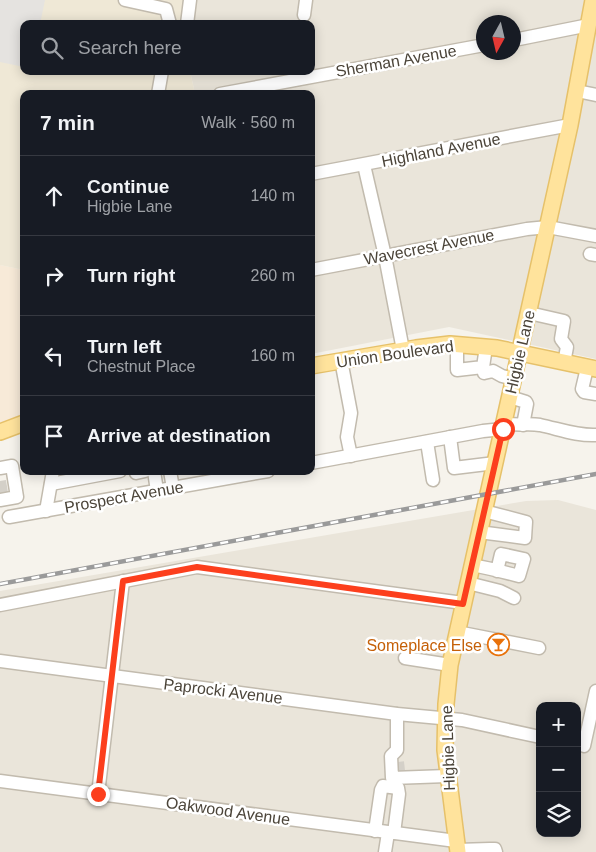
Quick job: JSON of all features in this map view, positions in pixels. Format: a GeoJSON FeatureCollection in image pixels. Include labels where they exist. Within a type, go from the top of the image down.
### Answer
{"type":"FeatureCollection","features":[{"type":"Feature","properties":{"kind":"main road","name":"Higbie Lane"},"geometry":{"type":"LineString","coordinates":[[457,848],[445,750],[450,665],[570,125],[593,0]]}},
{"type":"Feature","properties":{"kind":"main road","name":"Union Boulevard"},"geometry":{"type":"LineString","coordinates":[[315,365],[425,346],[484,358],[520,353],[592,368]]}},
{"type":"Feature","properties":{"kind":"main road"},"geometry":{"type":"LineString","coordinates":[[0,432],[20,424]]}},
{"type":"Feature","properties":{"kind":"street"},"geometry":{"type":"LineString","coordinates":[[125,0],[166,9],[169,20]]}},
{"type":"Feature","properties":{"kind":"street"},"geometry":{"type":"LineString","coordinates":[[188,20],[190,0]]}},
{"type":"Feature","properties":{"kind":"street"},"geometry":{"type":"LineString","coordinates":[[304,15],[306,0]]}},
{"type":"Feature","properties":{"kind":"street"},"geometry":{"type":"LineString","coordinates":[[521,39],[589,25]]}},
{"type":"Feature","properties":{"kind":"street","name":"Sherman Avenue"},"geometry":{"type":"LineString","coordinates":[[260,90],[476,47]]}},
{"type":"Feature","properties":{"kind":"street"},"geometry":{"type":"LineString","coordinates":[[159,90],[161,75]]}},
{"type":"Feature","properties":{"kind":"street"},"geometry":{"type":"LineString","coordinates":[[577,91],[596,95]]}},
{"type":"Feature","properties":{"kind":"street","name":"Highland Avenue"},"geometry":{"type":"LineString","coordinates":[[315,173],[570,125]]}},
{"type":"Feature","properties":{"kind":"street"},"geometry":{"type":"LineString","coordinates":[[364,165],[385,256],[403,350]]}},
{"type":"Feature","properties":{"kind":"street","name":"Wavecrest Avenue"},"geometry":{"type":"LineString","coordinates":[[315,269],[527,229],[548,227],[596,236]]}},
{"type":"Feature","properties":{"kind":"street"},"geometry":{"type":"LineString","coordinates":[[529,313],[564,321],[561,339],[567,347],[564,363]]}},
{"type":"Feature","properties":{"kind":"street"},"geometry":{"type":"LineString","coordinates":[[457,352],[457,370],[484,358],[484,372],[493,371],[514,379]]}},
{"type":"Feature","properties":{"kind":"street"},"geometry":{"type":"LineString","coordinates":[[341,360],[350,413],[347,437],[351,456]]}},
{"type":"Feature","properties":{"kind":"street"},"geometry":{"type":"LineString","coordinates":[[592,368],[582,389],[584,392],[596,394]]}},
{"type":"Feature","properties":{"kind":"street"},"geometry":{"type":"LineString","coordinates":[[510,398],[528,404],[522,425]]}},
{"type":"Feature","properties":{"kind":"street"},"geometry":{"type":"LineString","coordinates":[[315,462],[503,426],[542,426],[574,434],[596,436]]}},
{"type":"Feature","properties":{"kind":"street"},"geometry":{"type":"LineString","coordinates":[[450,437],[454,468],[495,463]]}},
{"type":"Feature","properties":{"kind":"street"},"geometry":{"type":"LineString","coordinates":[[427,442],[432,480]]}},
{"type":"Feature","properties":{"kind":"street"},"geometry":{"type":"LineString","coordinates":[[2,498],[18,497],[12,466]]}},
{"type":"Feature","properties":{"kind":"street"},"geometry":{"type":"LineString","coordinates":[[46,511],[52,478],[81,475]]}},
{"type":"Feature","properties":{"kind":"street"},"geometry":{"type":"LineString","coordinates":[[155,475],[157,491]]}},
{"type":"Feature","properties":{"kind":"street"},"geometry":{"type":"LineString","coordinates":[[171,475],[173,488]]}},
{"type":"Feature","properties":{"kind":"street","name":"Prospect Avenue"},"geometry":{"type":"LineString","coordinates":[[18,497],[15,516],[173,488],[204,477],[227,475]]}},
{"type":"Feature","properties":{"kind":"street"},"geometry":{"type":"LineString","coordinates":[[479,532],[525,538],[526,522],[484,511]]}},
{"type":"Feature","properties":{"kind":"street"},"geometry":{"type":"LineString","coordinates":[[472,564],[497,571]]}},
{"type":"Feature","properties":{"kind":"street"},"geometry":{"type":"LineString","coordinates":[[0,604],[197,567],[463,604]]}},
{"type":"Feature","properties":{"kind":"street"},"geometry":{"type":"LineString","coordinates":[[98,794],[123,581]]}},
{"type":"Feature","properties":{"kind":"street"},"geometry":{"type":"LineString","coordinates":[[468,583],[500,591],[514,598]]}},
{"type":"Feature","properties":{"kind":"street"},"geometry":{"type":"LineString","coordinates":[[457,632],[539,648]]}},
{"type":"Feature","properties":{"kind":"street"},"geometry":{"type":"LineString","coordinates":[[405,658],[450,665]]}},
{"type":"Feature","properties":{"kind":"street","name":"Paprocki Avenue"},"geometry":{"type":"LineString","coordinates":[[0,661],[396,714],[462,720],[536,736]]}},
{"type":"Feature","properties":{"kind":"street"},"geometry":{"type":"LineString","coordinates":[[586,747],[596,691]]}},
{"type":"Feature","properties":{"kind":"street"},"geometry":{"type":"LineString","coordinates":[[396,714],[398,765],[447,776]]}},
{"type":"Feature","properties":{"kind":"street","name":"Oakwood Avenue"},"geometry":{"type":"LineString","coordinates":[[0,781],[391,833],[457,848],[476,851],[495,849],[496,852]]}},
{"type":"Feature","properties":{"kind":"street"},"geometry":{"type":"LineString","coordinates":[[375,831],[383,786],[398,788],[399,794],[385,852]]}},
{"type":"Feature","properties":{"kind":"shaded area"},"geometry":{"type":"Polygon","coordinates":[[[0,0],[186,0],[183,20],[20,20],[20,75],[191,75],[194,90],[20,90],[20,269],[0,265],[0,0]]]}},
{"type":"Feature","properties":{"kind":"shaded area"},"geometry":{"type":"Polygon","coordinates":[[[0,0],[45,0],[41,20],[20,20],[20,66],[0,62],[0,0]]]}},
{"type":"Feature","properties":{"kind":"shaded area"},"geometry":{"type":"Polygon","coordinates":[[[186,0],[596,0],[596,359],[449,327],[315,353],[315,90],[194,90],[191,75],[315,75],[315,20],[183,20],[186,0]]]}},
{"type":"Feature","properties":{"kind":"shaded area"},"geometry":{"type":"Polygon","coordinates":[[[0,265],[20,269],[20,420],[0,429],[0,265]]]}},
{"type":"Feature","properties":{"kind":"shaded area"},"geometry":{"type":"Polygon","coordinates":[[[558,500],[596,510],[596,852],[0,852],[0,591],[526,501],[558,500]]]}},
{"type":"Feature","properties":{"kind":"tunnel"},"geometry":{"type":"LineString","coordinates":[[0,481],[2,493]]}},
{"type":"Feature","properties":{"kind":"tunnel"},"geometry":{"type":"LineString","coordinates":[[398,762],[399,771]]}},
{"type":"Feature","properties":{"kind":"railway"},"geometry":{"type":"LineString","coordinates":[[0,584],[596,474]]}},
{"type":"Feature","properties":{"kind":"place","name":"Someplace Else"},"geometry":{"type":"Point","coordinates":[498,645]}},
{"type":"Feature","properties":{"kind":"route"},"geometry":{"type":"LineString","coordinates":[[98,794],[123,581],[197,567],[463,604],[503,429]]}}]}
